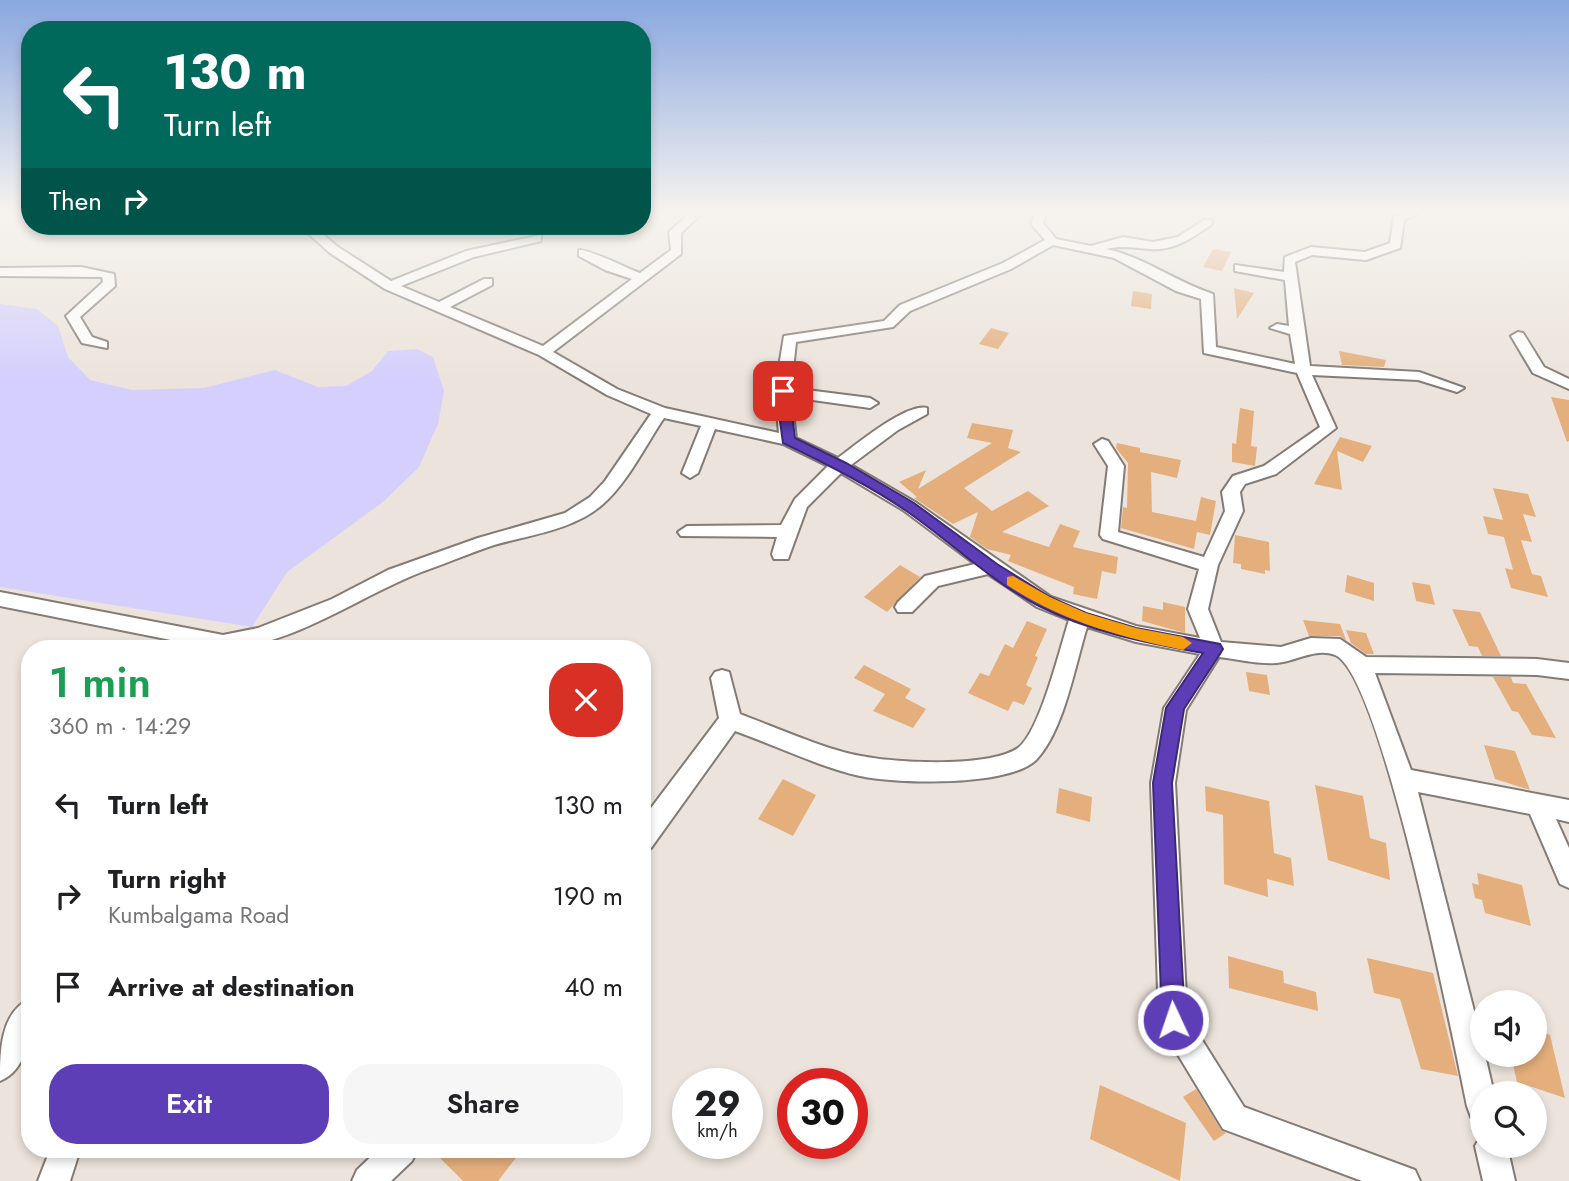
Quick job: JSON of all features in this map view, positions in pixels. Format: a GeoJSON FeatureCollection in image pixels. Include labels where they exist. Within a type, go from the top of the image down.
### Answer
{"type":"FeatureCollection","features":[{"type":"Feature","properties":{"kind":"street"},"geometry":{"type":"LineString","coordinates":[[364,269],[390,286],[544,352],[612,392],[660,412],[788,440],[841,466],[909,506],[991,567],[1044,601],[1080,617],[1136,634],[1214,649],[1281,655],[1311,646],[1340,647],[1361,665],[1403,779],[1476,1081]]}},
{"type":"Feature","properties":{"kind":"street"},"geometry":{"type":"LineString","coordinates":[[390,286],[433,269]]}},
{"type":"Feature","properties":{"kind":"street"},"geometry":{"type":"LineString","coordinates":[[621,269],[640,277]]}},
{"type":"Feature","properties":{"kind":"street"},"geometry":{"type":"LineString","coordinates":[[544,352],[651,269]]}},
{"type":"Feature","properties":{"kind":"street"},"geometry":{"type":"LineString","coordinates":[[788,440],[783,391],[789,340],[888,324],[905,308],[999,269]]}},
{"type":"Feature","properties":{"kind":"street"},"geometry":{"type":"LineString","coordinates":[[1146,269],[1181,288],[1208,297],[1209,350],[1303,370],[1419,376],[1457,388]]}},
{"type":"Feature","properties":{"kind":"street"},"geometry":{"type":"LineString","coordinates":[[1245,269],[1291,277]]}},
{"type":"Feature","properties":{"kind":"street"},"geometry":{"type":"LineString","coordinates":[[1214,649],[1198,609],[1209,565],[1234,511],[1231,492],[1239,480],[1270,470],[1328,428],[1303,370],[1290,269]]}},
{"type":"Feature","properties":{"kind":"street"},"geometry":{"type":"LineString","coordinates":[[0,272],[17,274],[94,270],[108,274],[110,283],[73,316],[87,340],[102,345]]}},
{"type":"Feature","properties":{"kind":"street"},"geometry":{"type":"LineString","coordinates":[[438,308],[488,282]]}},
{"type":"Feature","properties":{"kind":"street"},"geometry":{"type":"LineString","coordinates":[[1277,328],[1296,331]]}},
{"type":"Feature","properties":{"kind":"street"},"geometry":{"type":"LineString","coordinates":[[1518,336],[1538,370],[1569,385]]}},
{"type":"Feature","properties":{"kind":"street"},"geometry":{"type":"LineString","coordinates":[[783,391],[870,403]]}},
{"type":"Feature","properties":{"kind":"street"},"geometry":{"type":"LineString","coordinates":[[781,554],[802,503],[841,466],[900,420],[922,411]]}},
{"type":"Feature","properties":{"kind":"street"},"geometry":{"type":"LineString","coordinates":[[237,640],[261,635],[339,604],[395,575],[484,542],[571,517],[596,501],[611,485],[660,412]]}},
{"type":"Feature","properties":{"kind":"street"},"geometry":{"type":"LineString","coordinates":[[690,473],[709,424]]}},
{"type":"Feature","properties":{"kind":"street"},"geometry":{"type":"LineString","coordinates":[[1102,444],[1116,466],[1109,535],[1209,565]]}},
{"type":"Feature","properties":{"kind":"street"},"geometry":{"type":"LineString","coordinates":[[687,532],[789,531]]}},
{"type":"Feature","properties":{"kind":"street"},"geometry":{"type":"LineString","coordinates":[[905,607],[932,581],[991,567]]}},
{"type":"Feature","properties":{"kind":"street"},"geometry":{"type":"LineString","coordinates":[[0,599],[208,640]]}},
{"type":"Feature","properties":{"kind":"street"},"geometry":{"type":"LineString","coordinates":[[730,720],[860,766],[961,772],[992,769],[1027,754],[1046,725],[1080,617]]}},
{"type":"Feature","properties":{"kind":"street"},"geometry":{"type":"LineString","coordinates":[[1214,649],[1175,708],[1163,783],[1173,1020],[1234,1118],[1404,1181]]}},
{"type":"Feature","properties":{"kind":"street"},"geometry":{"type":"LineString","coordinates":[[1361,665],[1537,667],[1569,671]]}},
{"type":"Feature","properties":{"kind":"street"},"geometry":{"type":"LineString","coordinates":[[651,828],[730,720],[722,678]]}},
{"type":"Feature","properties":{"kind":"street"},"geometry":{"type":"LineString","coordinates":[[1403,779],[1569,811]]}},
{"type":"Feature","properties":{"kind":"street"},"geometry":{"type":"LineString","coordinates":[[1538,806],[1569,876]]}},
{"type":"Feature","properties":{"kind":"street"},"geometry":{"type":"LineString","coordinates":[[0,1066],[21,1029]]}},
{"type":"Feature","properties":{"kind":"street"},"geometry":{"type":"LineString","coordinates":[[54,1181],[62,1158]]}},
{"type":"Feature","properties":{"kind":"street"},"geometry":{"type":"LineString","coordinates":[[368,1181],[392,1158]]}},
{"type":"Feature","properties":{"kind":"street"},"geometry":{"type":"LineString","coordinates":[[1494,1158],[1499,1181]]}},
{"type":"Feature","properties":{"kind":"shaded area"},"geometry":{"type":"Polygon","coordinates":[[[0,304],[37,309],[58,326],[68,357],[90,380],[132,390],[204,388],[275,370],[318,387],[346,386],[372,371],[388,351],[417,349],[433,357],[444,391],[438,424],[419,467],[383,502],[287,572],[252,627],[0,587],[0,304]]]}},
{"type":"Feature","properties":{"kind":"building"},"geometry":{"type":"Polygon","coordinates":[[[1234,288],[1254,293],[1237,319],[1234,288]]]}},
{"type":"Feature","properties":{"kind":"building"},"geometry":{"type":"Polygon","coordinates":[[[1133,291],[1152,294],[1151,309],[1131,306],[1133,291]]]}},
{"type":"Feature","properties":{"kind":"building"},"geometry":{"type":"Polygon","coordinates":[[[991,328],[1009,333],[998,349],[979,344],[991,328]]]}},
{"type":"Feature","properties":{"kind":"building"},"geometry":{"type":"Polygon","coordinates":[[[1339,351],[1386,360],[1384,367],[1342,365],[1339,351]]]}},
{"type":"Feature","properties":{"kind":"building"},"geometry":{"type":"Polygon","coordinates":[[[1551,397],[1569,400],[1567,442],[1551,397]]]}},
{"type":"Feature","properties":{"kind":"building"},"geometry":{"type":"Polygon","coordinates":[[[1240,408],[1254,411],[1251,446],[1257,447],[1255,466],[1232,462],[1232,443],[1236,444],[1240,408]]]}},
{"type":"Feature","properties":{"kind":"building"},"geometry":{"type":"Polygon","coordinates":[[[972,423],[1013,430],[1008,448],[1021,452],[964,488],[992,511],[1028,491],[1049,506],[1002,532],[1049,547],[1060,524],[1080,531],[1073,547],[1118,557],[1116,574],[1102,571],[1097,599],[1073,594],[1074,587],[1008,561],[1011,555],[987,549],[970,537],[978,512],[953,524],[914,498],[917,497],[899,482],[926,470],[918,489],[992,443],[967,438],[972,423]]]}},
{"type":"Feature","properties":{"kind":"building"},"geometry":{"type":"Polygon","coordinates":[[[1340,437],[1372,446],[1363,462],[1337,451],[1342,490],[1314,484],[1340,437]]]}},
{"type":"Feature","properties":{"kind":"building"},"geometry":{"type":"Polygon","coordinates":[[[1117,443],[1140,448],[1140,452],[1181,460],[1177,478],[1151,472],[1152,512],[1196,521],[1201,497],[1216,501],[1210,535],[1197,532],[1194,549],[1121,528],[1123,507],[1127,508],[1128,463],[1116,448],[1117,443]]]}},
{"type":"Feature","properties":{"kind":"building"},"geometry":{"type":"Polygon","coordinates":[[[1493,488],[1528,494],[1536,517],[1523,514],[1532,542],[1521,540],[1532,574],[1541,576],[1548,597],[1511,588],[1505,568],[1513,570],[1504,537],[1488,534],[1483,516],[1503,520],[1493,488]]]}},
{"type":"Feature","properties":{"kind":"building"},"geometry":{"type":"Polygon","coordinates":[[[1235,535],[1269,542],[1270,571],[1265,570],[1265,574],[1241,569],[1241,564],[1233,563],[1235,535]]]}},
{"type":"Feature","properties":{"kind":"building"},"geometry":{"type":"Polygon","coordinates":[[[900,565],[920,577],[887,612],[864,597],[900,565]]]}},
{"type":"Feature","properties":{"kind":"building"},"geometry":{"type":"Polygon","coordinates":[[[1347,575],[1374,583],[1374,601],[1345,592],[1347,575]]]}},
{"type":"Feature","properties":{"kind":"building"},"geometry":{"type":"Polygon","coordinates":[[[1412,582],[1430,585],[1435,605],[1416,601],[1412,582]]]}},
{"type":"Feature","properties":{"kind":"building"},"geometry":{"type":"Polygon","coordinates":[[[1163,602],[1185,607],[1185,633],[1142,621],[1143,606],[1163,610],[1163,602]]]}},
{"type":"Feature","properties":{"kind":"building"},"geometry":{"type":"Polygon","coordinates":[[[1452,609],[1480,612],[1501,656],[1482,656],[1478,647],[1469,646],[1452,609]]]}},
{"type":"Feature","properties":{"kind":"building"},"geometry":{"type":"Polygon","coordinates":[[[1303,620],[1340,624],[1346,640],[1340,636],[1309,636],[1303,620]]]}},
{"type":"Feature","properties":{"kind":"building"},"geometry":{"type":"Polygon","coordinates":[[[1027,621],[1047,629],[1026,685],[1032,688],[1024,705],[1013,701],[1008,711],[968,693],[980,673],[989,676],[1005,644],[1013,648],[1027,621]]]}},
{"type":"Feature","properties":{"kind":"building"},"geometry":{"type":"Polygon","coordinates":[[[1346,630],[1366,633],[1374,654],[1366,654],[1351,643],[1346,630]]]}},
{"type":"Feature","properties":{"kind":"building"},"geometry":{"type":"Polygon","coordinates":[[[864,665],[911,689],[905,698],[926,709],[913,728],[873,711],[885,694],[854,678],[864,665]]]}},
{"type":"Feature","properties":{"kind":"building"},"geometry":{"type":"Polygon","coordinates":[[[1246,672],[1267,675],[1270,695],[1249,691],[1246,672]]]}},
{"type":"Feature","properties":{"kind":"building"},"geometry":{"type":"Polygon","coordinates":[[[1493,677],[1511,677],[1513,683],[1526,684],[1556,738],[1532,735],[1518,712],[1512,711],[1493,677]]]}},
{"type":"Feature","properties":{"kind":"building"},"geometry":{"type":"Polygon","coordinates":[[[1484,745],[1515,751],[1530,790],[1495,779],[1484,745]]]}},
{"type":"Feature","properties":{"kind":"building"},"geometry":{"type":"Polygon","coordinates":[[[783,779],[816,795],[793,836],[758,819],[783,779]]]}},
{"type":"Feature","properties":{"kind":"building"},"geometry":{"type":"Polygon","coordinates":[[[1315,785],[1363,796],[1370,838],[1386,843],[1390,880],[1328,860],[1315,785]]]}},
{"type":"Feature","properties":{"kind":"building"},"geometry":{"type":"Polygon","coordinates":[[[1205,786],[1269,801],[1274,853],[1291,858],[1294,886],[1267,879],[1268,897],[1224,884],[1223,815],[1206,811],[1205,786]]]}},
{"type":"Feature","properties":{"kind":"building"},"geometry":{"type":"Polygon","coordinates":[[[1059,788],[1092,797],[1090,822],[1056,813],[1059,788]]]}},
{"type":"Feature","properties":{"kind":"building"},"geometry":{"type":"Polygon","coordinates":[[[1477,873],[1522,885],[1531,926],[1485,913],[1482,900],[1475,898],[1472,883],[1479,885],[1477,873]]]}},
{"type":"Feature","properties":{"kind":"building"},"geometry":{"type":"Polygon","coordinates":[[[1228,956],[1283,971],[1284,983],[1316,992],[1318,1011],[1229,988],[1228,956]]]}},
{"type":"Feature","properties":{"kind":"building"},"geometry":{"type":"Polygon","coordinates":[[[1367,958],[1433,973],[1458,1076],[1421,1069],[1400,999],[1374,993],[1367,958]]]}},
{"type":"Feature","properties":{"kind":"building"},"geometry":{"type":"Polygon","coordinates":[[[1547,1034],[1550,1035],[1565,1098],[1547,1092],[1547,1081],[1517,1081],[1514,1067],[1547,1067],[1547,1034]]]}},
{"type":"Feature","properties":{"kind":"building"},"geometry":{"type":"Polygon","coordinates":[[[1100,1085],[1186,1123],[1180,1181],[1090,1139],[1100,1085]]]}},
{"type":"Feature","properties":{"kind":"building"},"geometry":{"type":"Polygon","coordinates":[[[1196,1089],[1221,1130],[1226,1133],[1214,1141],[1183,1097],[1196,1089]]]}},
{"type":"Feature","properties":{"kind":"building"},"geometry":{"type":"Polygon","coordinates":[[[440,1158],[516,1158],[498,1181],[463,1181],[440,1158]]]}},
{"type":"Feature","properties":{"kind":"slow traffic"},"geometry":{"type":"LineString","coordinates":[[1013,581],[1044,601],[1080,617],[1136,634],[1183,643]]}},
{"type":"Feature","properties":{"kind":"route"},"geometry":{"type":"LineString","coordinates":[[783,391],[788,440],[841,466],[909,506],[991,567],[1044,601],[1080,617],[1136,634],[1214,649],[1175,708],[1163,783],[1173,1020]]}}]}
